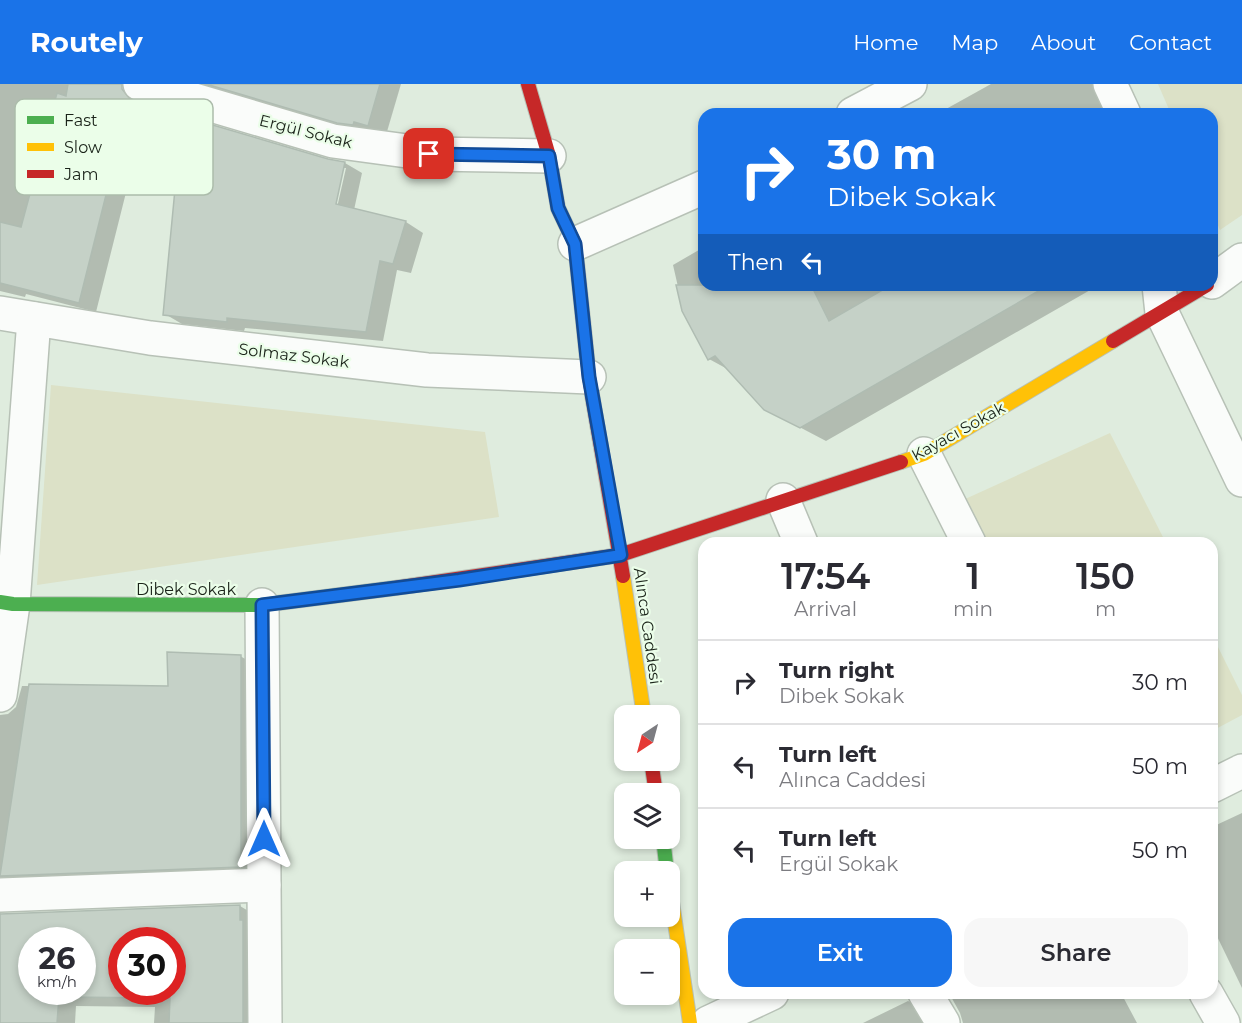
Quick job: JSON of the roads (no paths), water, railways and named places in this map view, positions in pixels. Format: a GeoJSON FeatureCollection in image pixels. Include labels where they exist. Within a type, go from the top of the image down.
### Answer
{"type":"FeatureCollection","features":[{"type":"Feature","properties":{"kind":"street","name":"Ergül Sokak"},"geometry":{"type":"LineString","coordinates":[[140,84],[191,99]]}},
{"type":"Feature","properties":{"kind":"street","name":"Alınca Caddesi"},"geometry":{"type":"LineString","coordinates":[[528,84],[549,156],[558,208],[575,244],[589,377],[621,555],[642,705]]}},
{"type":"Feature","properties":{"kind":"street"},"geometry":{"type":"LineString","coordinates":[[864,108],[910,84]]}},
{"type":"Feature","properties":{"kind":"street"},"geometry":{"type":"LineString","coordinates":[[1110,84],[1121,108]]}},
{"type":"Feature","properties":{"kind":"street","name":"Ergül Sokak"},"geometry":{"type":"LineString","coordinates":[[213,106],[333,141],[429,154],[549,156]]}},
{"type":"Feature","properties":{"kind":"street"},"geometry":{"type":"LineString","coordinates":[[575,244],[698,190]]}},
{"type":"Feature","properties":{"kind":"street"},"geometry":{"type":"LineString","coordinates":[[1218,278],[1242,260]]}},
{"type":"Feature","properties":{"kind":"street","name":"Kayacı Sokak"},"geometry":{"type":"LineString","coordinates":[[621,555],[924,454],[1161,299],[1187,291]]}},
{"type":"Feature","properties":{"kind":"street"},"geometry":{"type":"LineString","coordinates":[[1161,299],[1242,480]]}},
{"type":"Feature","properties":{"kind":"street","name":"Solmaz Sokak"},"geometry":{"type":"LineString","coordinates":[[0,313],[150,338],[415,369],[589,377]]}},
{"type":"Feature","properties":{"kind":"street"},"geometry":{"type":"LineString","coordinates":[[0,695],[34,319]]}},
{"type":"Feature","properties":{"kind":"street"},"geometry":{"type":"LineString","coordinates":[[924,454],[966,537]]}},
{"type":"Feature","properties":{"kind":"street"},"geometry":{"type":"LineString","coordinates":[[783,500],[798,537]]}},
{"type":"Feature","properties":{"kind":"street","name":"Dibek Sokak"},"geometry":{"type":"LineString","coordinates":[[7,603],[262,605],[459,580],[621,555]]}},
{"type":"Feature","properties":{"kind":"street"},"geometry":{"type":"LineString","coordinates":[[262,605],[265,1023]]}},
{"type":"Feature","properties":{"kind":"street"},"geometry":{"type":"LineString","coordinates":[[1218,783],[1242,771]]}},
{"type":"Feature","properties":{"kind":"street"},"geometry":{"type":"LineString","coordinates":[[0,895],[264,885]]}},
{"type":"Feature","properties":{"kind":"street"},"geometry":{"type":"LineString","coordinates":[[676,927],[690,1023]]}},
{"type":"Feature","properties":{"kind":"street"},"geometry":{"type":"LineString","coordinates":[[708,1023],[759,999]]}},
{"type":"Feature","properties":{"kind":"street"},"geometry":{"type":"LineString","coordinates":[[929,999],[943,1023]]}},
{"type":"Feature","properties":{"kind":"street"},"geometry":{"type":"LineString","coordinates":[[1209,999],[1223,1023]]}}]}
